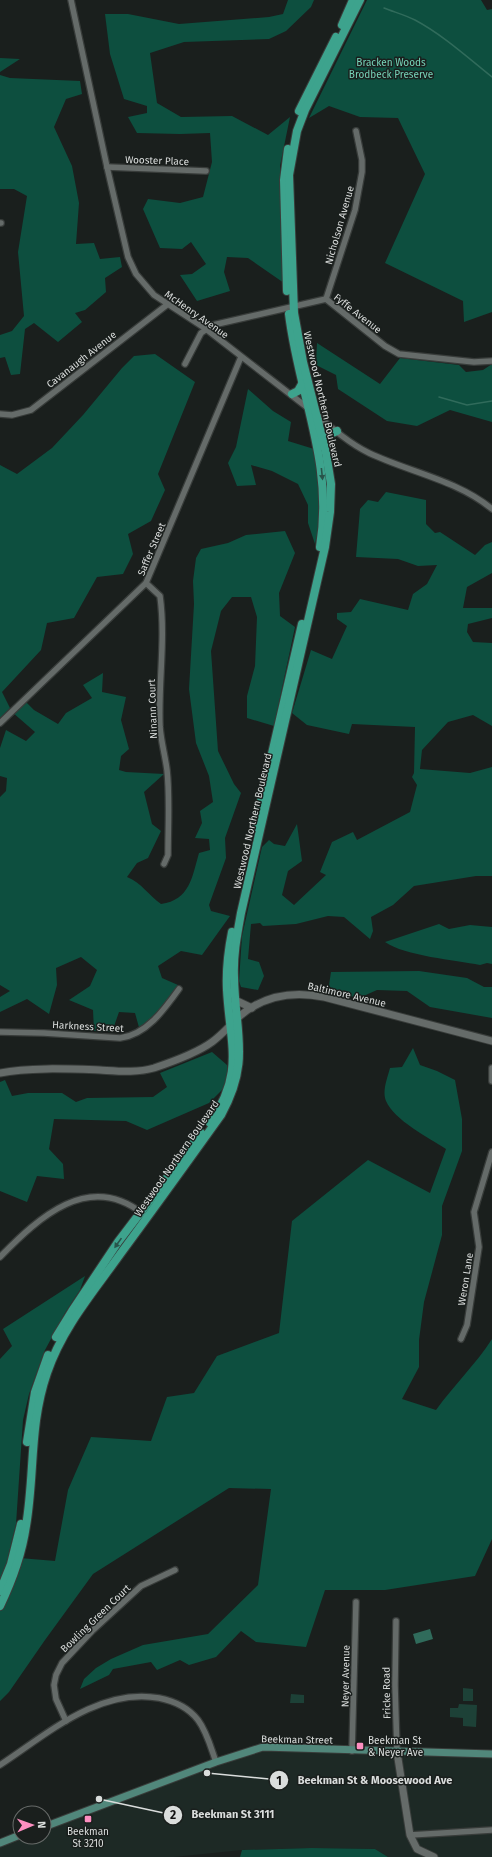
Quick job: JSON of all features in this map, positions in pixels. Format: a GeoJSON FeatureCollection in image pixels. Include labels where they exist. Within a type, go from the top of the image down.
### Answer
{"type":"FeatureCollection","features":[{"type":"Feature","properties":{"kind":"main road","name":"Westwood Northern Boulevard"},"geometry":{"type":"LineString","coordinates":[[0,1606],[14,1573],[25,1532],[34,1423],[47,1372],[58,1346],[75,1316],[220,1106],[228,1087],[234,1061],[227,979],[227,963],[230,940],[322,534],[324,508],[320,457],[295,355],[284,180],[289,143],[300,108],[353,0]]}},
{"type":"Feature","properties":{"kind":"main road","name":"Westwood Northern Boulevard"},"geometry":{"type":"LineString","coordinates":[[0,1591],[11,1564],[21,1525],[28,1428],[35,1392],[54,1341],[118,1242],[144,1215],[222,1115],[236,1083],[240,1058],[233,963],[238,928],[328,529],[331,484],[318,416],[291,308],[289,175],[294,146],[305,110],[360,0]]}},
{"type":"Feature","properties":{"kind":"main road"},"geometry":{"type":"LineString","coordinates":[[292,394],[298,391],[302,384]]}},
{"type":"Feature","properties":{"kind":"main road"},"geometry":{"type":"LineString","coordinates":[[323,438],[336,431]]}},
{"type":"Feature","properties":{"kind":"main road","name":"Beekman Street"},"geometry":{"type":"LineString","coordinates":[[52,1824],[216,1762],[262,1747],[352,1751],[492,1754]]}},
{"type":"Feature","properties":{"kind":"main road"},"geometry":{"type":"LineString","coordinates":[[0,1843],[12,1839]]}},
{"type":"Feature","properties":{"kind":"street","name":"McHenry Avenue"},"geometry":{"type":"LineString","coordinates":[[71,0],[107,167],[131,265],[147,288],[206,329],[241,357],[292,394],[336,431],[368,453],[467,492],[492,509]]}},
{"type":"Feature","properties":{"kind":"street","name":"Nicholson Avenue"},"geometry":{"type":"LineString","coordinates":[[326,299],[355,210],[362,172],[356,131]]}},
{"type":"Feature","properties":{"kind":"street","name":"Wooster Place"},"geometry":{"type":"LineString","coordinates":[[107,167],[206,171]]}},
{"type":"Feature","properties":{"kind":"street","name":"Fyffe Avenue"},"geometry":{"type":"LineString","coordinates":[[206,329],[220,323],[326,299],[385,346],[400,354],[474,362],[492,361]]}},
{"type":"Feature","properties":{"kind":"street","name":"Cavanaugh Avenue"},"geometry":{"type":"LineString","coordinates":[[0,414],[12,415],[31,410],[168,304]]}},
{"type":"Feature","properties":{"kind":"street"},"geometry":{"type":"LineString","coordinates":[[185,364],[200,335],[206,329]]}},
{"type":"Feature","properties":{"kind":"street","name":"Saffer Street"},"geometry":{"type":"LineString","coordinates":[[0,723],[146,583],[241,357]]}},
{"type":"Feature","properties":{"kind":"street","name":"Ninann Court"},"geometry":{"type":"LineString","coordinates":[[146,583],[160,596],[163,617],[160,667],[160,728],[167,771],[168,855],[164,864]]}},
{"type":"Feature","properties":{"kind":"street","name":"Harkness Street"},"geometry":{"type":"LineString","coordinates":[[0,1032],[120,1038],[128,1037],[140,1031],[162,1013],[179,989]]}},
{"type":"Feature","properties":{"kind":"street","name":"Baltimore Avenue"},"geometry":{"type":"LineString","coordinates":[[0,1074],[20,1071],[86,1069],[127,1071],[147,1069],[205,1047],[252,1008],[270,999],[297,994],[311,995],[492,1041]]}},
{"type":"Feature","properties":{"kind":"street"},"geometry":{"type":"LineString","coordinates":[[235,1000],[252,1008]]}},
{"type":"Feature","properties":{"kind":"street"},"geometry":{"type":"LineString","coordinates":[[492,1068],[492,1081]]}},
{"type":"Feature","properties":{"kind":"street","name":"Weron Lane"},"geometry":{"type":"LineString","coordinates":[[461,1339],[467,1325],[479,1247],[474,1212],[492,1152]]}},
{"type":"Feature","properties":{"kind":"street"},"geometry":{"type":"LineString","coordinates":[[0,1256],[28,1228],[67,1203],[76,1200],[92,1197],[110,1198],[129,1204],[144,1215]]}},
{"type":"Feature","properties":{"kind":"street","name":"Bowling Green Court"},"geometry":{"type":"LineString","coordinates":[[66,1721],[56,1699],[54,1685],[56,1675],[62,1663],[92,1631],[141,1586],[175,1570]]}},
{"type":"Feature","properties":{"kind":"street","name":"Neyer Avenue"},"geometry":{"type":"LineString","coordinates":[[352,1751],[356,1602]]}},
{"type":"Feature","properties":{"kind":"street","name":"Fricke Road"},"geometry":{"type":"LineString","coordinates":[[396,1621],[395,1686],[397,1752],[410,1836]]}},
{"type":"Feature","properties":{"kind":"street"},"geometry":{"type":"LineString","coordinates":[[0,1765],[66,1721],[122,1698],[143,1697],[168,1700],[187,1709],[197,1719],[205,1731],[216,1762]]}},
{"type":"Feature","properties":{"kind":"street"},"geometry":{"type":"LineString","coordinates":[[434,1857],[417,1849],[410,1836],[492,1830]]}},
{"type":"Feature","properties":{"kind":"shaded area"},"geometry":{"type":"Polygon","coordinates":[[[430,1629],[433,1639],[416,1644],[413,1634],[430,1629]]]}},
{"type":"Feature","properties":{"kind":"shaded area"},"geometry":{"type":"Polygon","coordinates":[[[463,1688],[473,1689],[473,1701],[463,1701],[463,1688]]]}},
{"type":"Feature","properties":{"kind":"shaded area"},"geometry":{"type":"Polygon","coordinates":[[[291,1694],[304,1695],[304,1703],[290,1703],[291,1694]]]}},
{"type":"Feature","properties":{"kind":"shaded area"},"geometry":{"type":"Polygon","coordinates":[[[459,1704],[477,1705],[476,1727],[463,1726],[463,1718],[450,1717],[450,1708],[458,1708],[459,1704]]]}},
{"type":"Feature","properties":{"kind":"shaded area"},"geometry":{"type":"Polygon","coordinates":[[[255,1749],[492,1754],[492,1857],[388,1857],[375,1849],[312,1848],[242,1850],[174,1857],[0,1857],[0,1843],[12,1839],[12,1845],[52,1845],[52,1824],[255,1749]]]}},
{"type":"Feature","properties":{"kind":"green space"},"geometry":{"type":"Polygon","coordinates":[[[288,0],[314,0],[311,7],[286,31],[269,39],[184,42],[150,53],[157,103],[181,117],[232,116],[268,135],[290,117],[280,166],[284,283],[248,258],[227,257],[224,272],[230,291],[197,301],[180,275],[192,274],[206,264],[191,242],[182,249],[160,248],[143,209],[148,199],[180,203],[203,197],[212,162],[210,133],[137,133],[128,117],[147,113],[147,106],[124,99],[110,54],[105,14],[128,14],[179,24],[269,17],[283,14],[288,0]]]}},
{"type":"Feature","properties":{"kind":"green space","name":"Bracken Woods Brodbeck Preserve"},"geometry":{"type":"Polygon","coordinates":[[[367,0],[481,0],[487,10],[492,9],[492,312],[464,322],[463,301],[385,263],[425,174],[398,118],[360,117],[329,106],[309,118],[367,0]]]}},
{"type":"Feature","properties":{"kind":"green space"},"geometry":{"type":"Polygon","coordinates":[[[0,58],[20,59],[0,72],[0,58]]]}},
{"type":"Feature","properties":{"kind":"green space"},"geometry":{"type":"Polygon","coordinates":[[[0,75],[10,78],[80,81],[82,94],[66,99],[54,127],[72,166],[79,203],[76,244],[94,243],[100,259],[120,257],[122,267],[105,278],[106,292],[85,310],[75,313],[82,322],[58,342],[34,323],[25,329],[20,374],[11,375],[5,357],[0,358],[0,335],[12,331],[24,316],[18,252],[27,196],[14,189],[0,189],[0,75]]]}},
{"type":"Feature","properties":{"kind":"green space"},"geometry":{"type":"Polygon","coordinates":[[[317,343],[380,384],[400,358],[459,365],[466,372],[483,370],[492,364],[492,422],[450,410],[417,426],[387,421],[338,389],[336,375],[316,365],[317,343]]]}},
{"type":"Feature","properties":{"kind":"green space"},"geometry":{"type":"Polygon","coordinates":[[[155,354],[195,382],[158,474],[165,490],[151,521],[128,534],[133,554],[123,574],[97,577],[74,618],[47,623],[41,650],[2,692],[10,708],[0,718],[0,465],[17,474],[52,448],[134,356],[155,354]]]}},
{"type":"Feature","properties":{"kind":"green space"},"geometry":{"type":"Polygon","coordinates":[[[248,389],[273,411],[291,422],[288,441],[314,449],[321,488],[319,526],[315,544],[308,523],[308,505],[298,484],[272,471],[251,465],[256,485],[237,486],[228,463],[236,447],[248,389]]]}},
{"type":"Feature","properties":{"kind":"green space"},"geometry":{"type":"Polygon","coordinates":[[[386,492],[426,500],[426,524],[435,533],[440,532],[475,555],[485,545],[492,542],[492,573],[467,587],[463,608],[492,608],[492,618],[468,624],[467,632],[473,642],[492,643],[492,726],[473,715],[448,722],[422,750],[420,769],[470,773],[492,767],[492,876],[476,876],[414,886],[393,905],[371,917],[373,931],[370,939],[344,917],[328,916],[296,924],[263,926],[260,923],[251,924],[248,959],[259,962],[264,976],[258,990],[241,987],[239,981],[242,936],[262,847],[269,840],[274,844],[285,846],[297,824],[302,861],[288,871],[282,895],[294,905],[326,875],[320,872],[332,842],[353,832],[357,840],[410,812],[417,785],[412,777],[414,773],[415,727],[352,724],[349,734],[307,725],[292,713],[311,650],[332,659],[347,626],[337,619],[337,613],[351,612],[360,599],[408,610],[413,594],[427,584],[437,565],[418,566],[398,559],[356,557],[360,509],[368,500],[378,502],[386,492]]]}},
{"type":"Feature","properties":{"kind":"green space"},"geometry":{"type":"Polygon","coordinates":[[[285,531],[295,553],[279,593],[280,616],[295,627],[274,726],[247,718],[247,696],[255,666],[257,617],[251,597],[232,597],[221,611],[211,651],[218,751],[234,784],[241,793],[225,838],[226,858],[209,905],[211,911],[230,916],[202,955],[181,951],[158,966],[162,978],[178,985],[179,989],[140,1031],[135,1013],[119,1012],[112,1032],[94,1031],[93,1010],[69,1000],[90,986],[97,970],[81,957],[56,968],[57,985],[49,1014],[27,999],[0,1012],[0,997],[10,991],[0,985],[0,797],[6,791],[7,778],[0,776],[0,748],[6,730],[26,741],[35,732],[12,712],[24,700],[34,710],[58,724],[66,713],[92,698],[83,685],[103,673],[102,692],[126,697],[121,720],[129,749],[121,756],[119,770],[126,772],[164,774],[144,792],[152,824],[161,831],[148,858],[137,863],[127,877],[137,882],[161,904],[171,902],[178,898],[184,892],[192,879],[199,853],[210,850],[209,839],[195,838],[202,823],[200,811],[213,802],[209,776],[196,743],[189,689],[194,604],[193,581],[196,558],[201,549],[228,543],[246,535],[285,531]]]}},
{"type":"Feature","properties":{"kind":"green space"},"geometry":{"type":"Polygon","coordinates":[[[439,924],[449,929],[470,925],[492,927],[492,964],[487,963],[480,965],[431,957],[405,951],[385,942],[439,924]]]}},
{"type":"Feature","properties":{"kind":"green space"},"geometry":{"type":"Polygon","coordinates":[[[419,971],[467,978],[484,987],[492,987],[492,1018],[430,1007],[407,991],[377,990],[359,998],[334,993],[329,985],[331,972],[419,971]]]}},
{"type":"Feature","properties":{"kind":"green space"},"geometry":{"type":"Polygon","coordinates":[[[413,1048],[420,1065],[455,1080],[462,1119],[462,1151],[442,1206],[442,1235],[424,1302],[419,1340],[419,1367],[402,1399],[436,1410],[492,1339],[492,1539],[475,1576],[385,1590],[325,1590],[306,1647],[256,1642],[241,1631],[216,1657],[189,1665],[180,1660],[157,1670],[151,1662],[113,1669],[109,1675],[80,1689],[84,1679],[96,1668],[111,1659],[143,1645],[208,1634],[258,1585],[271,1489],[229,1488],[93,1574],[9,1692],[0,1701],[0,1359],[12,1346],[3,1329],[85,1276],[80,1290],[65,1313],[45,1350],[29,1394],[23,1420],[16,1524],[8,1557],[55,1561],[68,1490],[91,1437],[151,1441],[167,1397],[194,1393],[217,1356],[279,1333],[292,1221],[368,1160],[430,1193],[446,1149],[404,1122],[390,1108],[385,1097],[385,1085],[390,1068],[402,1067],[413,1048]]]}},
{"type":"Feature","properties":{"kind":"green space"},"geometry":{"type":"Polygon","coordinates":[[[212,1052],[227,1065],[227,1085],[209,1103],[147,1130],[126,1121],[54,1119],[49,1149],[63,1164],[64,1179],[37,1176],[27,1202],[0,1191],[0,1082],[5,1080],[12,1096],[28,1093],[62,1093],[76,1102],[87,1098],[153,1097],[167,1087],[160,1073],[212,1052]]]}},
{"type":"Feature","properties":{"kind":"green space"},"geometry":{"type":"Polygon","coordinates":[[[312,1848],[375,1849],[388,1857],[240,1857],[242,1850],[312,1848]]]}},
{"type":"Feature","properties":{"kind":"waterway"},"geometry":{"type":"LineString","coordinates":[[384,8],[411,18],[435,32],[492,77]]}},
{"type":"Feature","properties":{"kind":"waterway"},"geometry":{"type":"LineString","coordinates":[[439,397],[467,405],[492,401]]}},
{"type":"Feature","properties":{"kind":"place","name":"Beekman St & Neyer Ave"},"geometry":{"type":"Point","coordinates":[360,1746]}},
{"type":"Feature","properties":{"kind":"place","name":"Beekman St & Moosewood Ave"},"geometry":{"type":"Point","coordinates":[207,1773]}},
{"type":"Feature","properties":{"kind":"place","name":"Beekman St 3111"},"geometry":{"type":"Point","coordinates":[99,1799]}},
{"type":"Feature","properties":{"kind":"place","name":"Beekman St 3210"},"geometry":{"type":"Point","coordinates":[88,1819]}}]}
